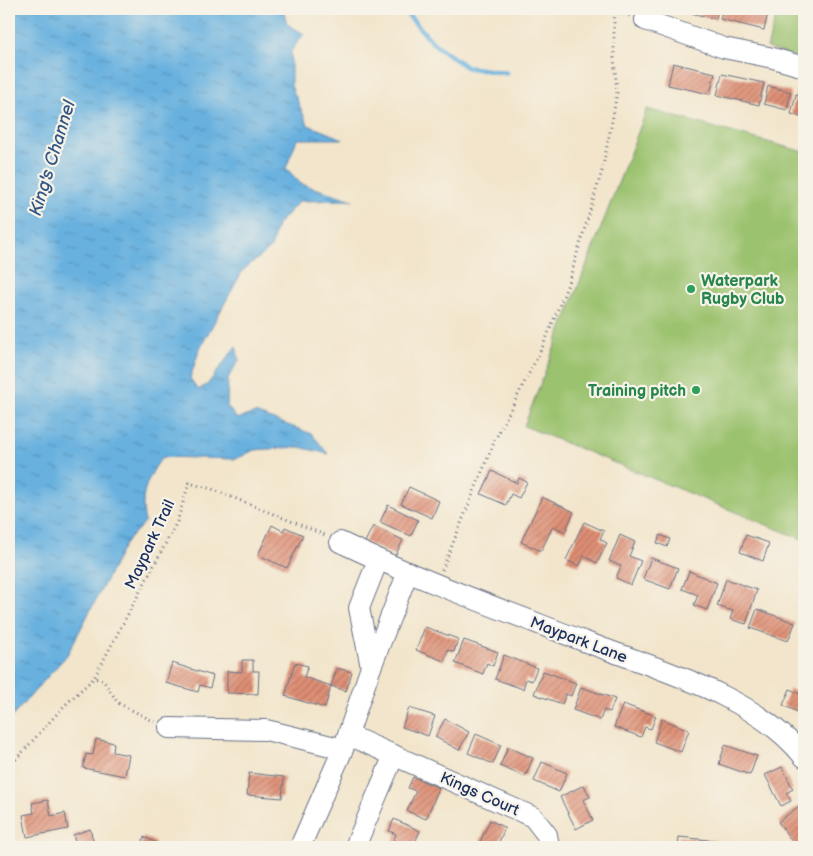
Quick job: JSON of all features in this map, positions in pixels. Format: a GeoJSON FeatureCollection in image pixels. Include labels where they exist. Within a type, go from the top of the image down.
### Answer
{"type":"FeatureCollection","features":[{"type":"Feature","properties":{"kind":"street"},"geometry":{"type":"LineString","coordinates":[[645,20],[724,48],[773,58],[804,67]]}},
{"type":"Feature","properties":{"kind":"street","name":"Maypark Lane"},"geometry":{"type":"LineString","coordinates":[[340,542],[436,584],[722,696],[753,711],[774,726],[804,757]]}},
{"type":"Feature","properties":{"kind":"street"},"geometry":{"type":"LineString","coordinates":[[371,667],[359,608],[378,560]]}},
{"type":"Feature","properties":{"kind":"street"},"geometry":{"type":"LineString","coordinates":[[300,847],[346,742],[371,667],[408,572]]}},
{"type":"Feature","properties":{"kind":"street"},"geometry":{"type":"LineString","coordinates":[[169,728],[266,730],[346,742]]}},
{"type":"Feature","properties":{"kind":"street","name":"Kings Court"},"geometry":{"type":"LineString","coordinates":[[346,742],[394,756],[533,817],[547,835],[549,847]]}},
{"type":"Feature","properties":{"kind":"street"},"geometry":{"type":"LineString","coordinates":[[355,847],[394,756]]}},
{"type":"Feature","properties":{"kind":"path"},"geometry":{"type":"LineString","coordinates":[[436,584],[495,440],[544,344],[568,284],[602,170],[614,116],[617,92],[614,58],[614,9]]}},
{"type":"Feature","properties":{"kind":"path","name":"Maypark Trail"},"geometry":{"type":"LineString","coordinates":[[9,767],[64,706],[94,678],[177,522],[189,483],[212,489],[300,523],[340,542]]}},
{"type":"Feature","properties":{"kind":"path"},"geometry":{"type":"LineString","coordinates":[[94,678],[103,680],[118,703],[169,728]]}},
{"type":"Feature","properties":{"kind":"green space"},"geometry":{"type":"Polygon","coordinates":[[[778,9],[804,9],[804,60],[767,48],[778,9]]]}},
{"type":"Feature","properties":{"kind":"green space","name":"Waterpark Rugby Club"},"geometry":{"type":"Polygon","coordinates":[[[647,109],[804,152],[804,540],[524,426],[647,109]]]}},
{"type":"Feature","properties":{"kind":"water","name":"King's Channel"},"geometry":{"type":"Polygon","coordinates":[[[9,9],[283,9],[287,24],[304,34],[291,51],[291,86],[308,125],[343,139],[297,139],[286,168],[301,184],[353,200],[299,201],[277,225],[271,248],[243,270],[200,348],[190,378],[198,390],[208,384],[236,346],[239,360],[228,378],[227,406],[237,419],[255,413],[312,434],[328,454],[299,447],[254,450],[236,459],[162,457],[152,472],[146,487],[143,503],[145,522],[126,542],[67,655],[9,720],[9,9]]]}},
{"type":"Feature","properties":{"kind":"building"},"geometry":{"type":"Polygon","coordinates":[[[674,9],[718,9],[716,19],[674,9]]]}},
{"type":"Feature","properties":{"kind":"building"},"geometry":{"type":"Polygon","coordinates":[[[723,9],[769,9],[764,30],[720,19],[723,9]]]}},
{"type":"Feature","properties":{"kind":"building"},"geometry":{"type":"Polygon","coordinates":[[[673,63],[715,73],[710,94],[668,85],[673,63]]]}},
{"type":"Feature","properties":{"kind":"building"},"geometry":{"type":"Polygon","coordinates":[[[722,74],[764,83],[759,105],[717,95],[722,74]]]}},
{"type":"Feature","properties":{"kind":"building"},"geometry":{"type":"Polygon","coordinates":[[[768,86],[791,92],[787,110],[764,104],[768,86]]]}},
{"type":"Feature","properties":{"kind":"building"},"geometry":{"type":"Polygon","coordinates":[[[796,94],[804,96],[804,118],[791,114],[796,94]]]}},
{"type":"Feature","properties":{"kind":"building"},"geometry":{"type":"Polygon","coordinates":[[[492,471],[517,483],[519,478],[527,482],[519,498],[511,494],[506,505],[481,494],[492,471]]]}},
{"type":"Feature","properties":{"kind":"building"},"geometry":{"type":"Polygon","coordinates":[[[409,487],[439,501],[432,518],[401,504],[409,487]]]}},
{"type":"Feature","properties":{"kind":"building"},"geometry":{"type":"Polygon","coordinates":[[[542,497],[574,512],[565,532],[553,526],[541,551],[521,542],[542,497]]]}},
{"type":"Feature","properties":{"kind":"building"},"geometry":{"type":"Polygon","coordinates":[[[388,505],[418,520],[411,536],[380,522],[388,505]]]}},
{"type":"Feature","properties":{"kind":"building"},"geometry":{"type":"Polygon","coordinates":[[[584,522],[604,531],[600,539],[607,543],[597,563],[584,556],[579,566],[566,560],[584,522]]]}},
{"type":"Feature","properties":{"kind":"building"},"geometry":{"type":"Polygon","coordinates":[[[272,525],[283,531],[285,527],[303,535],[287,568],[258,555],[272,525]]]}},
{"type":"Feature","properties":{"kind":"building"},"geometry":{"type":"Polygon","coordinates":[[[373,526],[403,540],[395,556],[365,542],[373,526]]]}},
{"type":"Feature","properties":{"kind":"building"},"geometry":{"type":"Polygon","coordinates":[[[620,535],[635,542],[629,556],[641,561],[631,585],[616,578],[621,566],[609,561],[620,535]]]}},
{"type":"Feature","properties":{"kind":"building"},"geometry":{"type":"Polygon","coordinates":[[[660,535],[670,539],[667,547],[657,543],[660,535]]]}},
{"type":"Feature","properties":{"kind":"building"},"geometry":{"type":"Polygon","coordinates":[[[746,535],[769,543],[763,561],[740,552],[746,535]]]}},
{"type":"Feature","properties":{"kind":"building"},"geometry":{"type":"Polygon","coordinates":[[[651,558],[678,568],[670,589],[643,579],[651,558]]]}},
{"type":"Feature","properties":{"kind":"building"},"geometry":{"type":"Polygon","coordinates":[[[689,571],[717,583],[707,610],[694,605],[698,595],[682,589],[689,571]]]}},
{"type":"Feature","properties":{"kind":"building"},"geometry":{"type":"Polygon","coordinates":[[[726,579],[757,590],[746,624],[730,619],[733,611],[717,606],[726,579]]]}},
{"type":"Feature","properties":{"kind":"building"},"geometry":{"type":"Polygon","coordinates":[[[757,609],[795,623],[788,641],[750,628],[757,609]]]}},
{"type":"Feature","properties":{"kind":"building"},"geometry":{"type":"Polygon","coordinates":[[[425,627],[458,639],[454,652],[448,650],[444,661],[416,650],[425,627]]]}},
{"type":"Feature","properties":{"kind":"building"},"geometry":{"type":"Polygon","coordinates":[[[464,640],[498,652],[493,666],[487,663],[483,674],[455,663],[464,640]]]}},
{"type":"Feature","properties":{"kind":"building"},"geometry":{"type":"Polygon","coordinates":[[[504,655],[537,668],[532,681],[526,679],[523,689],[495,679],[504,655]]]}},
{"type":"Feature","properties":{"kind":"building"},"geometry":{"type":"Polygon","coordinates":[[[242,660],[253,660],[253,671],[259,671],[258,694],[227,693],[227,671],[242,672],[242,660]]]}},
{"type":"Feature","properties":{"kind":"building"},"geometry":{"type":"Polygon","coordinates":[[[172,663],[213,676],[210,688],[200,685],[198,692],[166,683],[172,663]]]}},
{"type":"Feature","properties":{"kind":"building"},"geometry":{"type":"Polygon","coordinates":[[[295,663],[308,666],[304,677],[331,686],[325,708],[285,696],[295,663]]]}},
{"type":"Feature","properties":{"kind":"building"},"geometry":{"type":"Polygon","coordinates":[[[337,668],[352,672],[346,691],[331,686],[337,668]]]}},
{"type":"Feature","properties":{"kind":"building"},"geometry":{"type":"Polygon","coordinates":[[[543,671],[576,683],[571,696],[566,694],[562,704],[534,694],[543,671]]]}},
{"type":"Feature","properties":{"kind":"building"},"geometry":{"type":"Polygon","coordinates":[[[804,685],[804,715],[783,705],[790,689],[800,694],[804,685]]]}},
{"type":"Feature","properties":{"kind":"building"},"geometry":{"type":"Polygon","coordinates":[[[581,687],[615,699],[610,712],[604,710],[600,720],[573,710],[581,687]]]}},
{"type":"Feature","properties":{"kind":"building"},"geometry":{"type":"Polygon","coordinates":[[[623,704],[656,716],[651,729],[645,727],[641,737],[614,727],[623,704]]]}},
{"type":"Feature","properties":{"kind":"building"},"geometry":{"type":"Polygon","coordinates":[[[409,708],[435,716],[428,736],[402,727],[409,708]]]}},
{"type":"Feature","properties":{"kind":"building"},"geometry":{"type":"Polygon","coordinates":[[[445,719],[469,732],[459,750],[435,737],[445,719]]]}},
{"type":"Feature","properties":{"kind":"building"},"geometry":{"type":"Polygon","coordinates":[[[662,719],[689,730],[681,752],[654,742],[662,719]]]}},
{"type":"Feature","properties":{"kind":"building"},"geometry":{"type":"Polygon","coordinates":[[[476,734],[501,745],[493,764],[468,753],[476,734]]]}},
{"type":"Feature","properties":{"kind":"building"},"geometry":{"type":"Polygon","coordinates":[[[96,739],[114,743],[113,752],[129,755],[125,776],[83,768],[86,754],[93,755],[96,739]]]}},
{"type":"Feature","properties":{"kind":"building"},"geometry":{"type":"Polygon","coordinates":[[[725,745],[757,756],[750,775],[719,764],[725,745]]]}},
{"type":"Feature","properties":{"kind":"building"},"geometry":{"type":"Polygon","coordinates":[[[508,747],[533,758],[525,777],[500,766],[508,747]]]}},
{"type":"Feature","properties":{"kind":"building"},"geometry":{"type":"Polygon","coordinates":[[[542,762],[567,773],[559,792],[534,781],[542,762]]]}},
{"type":"Feature","properties":{"kind":"building"},"geometry":{"type":"Polygon","coordinates":[[[782,767],[793,789],[786,793],[791,801],[781,806],[765,775],[782,767]]]}},
{"type":"Feature","properties":{"kind":"building"},"geometry":{"type":"Polygon","coordinates":[[[249,773],[284,777],[282,798],[247,795],[249,773]]]}},
{"type":"Feature","properties":{"kind":"building"},"geometry":{"type":"Polygon","coordinates":[[[413,777],[439,788],[426,819],[407,811],[416,791],[408,788],[413,777]]]}},
{"type":"Feature","properties":{"kind":"building"},"geometry":{"type":"Polygon","coordinates":[[[584,785],[590,797],[583,800],[593,820],[576,829],[560,797],[584,785]]]}},
{"type":"Feature","properties":{"kind":"building"},"geometry":{"type":"Polygon","coordinates":[[[48,800],[51,816],[65,813],[68,829],[27,837],[23,815],[34,813],[32,803],[48,800]]]}},
{"type":"Feature","properties":{"kind":"building"},"geometry":{"type":"Polygon","coordinates":[[[802,804],[804,807],[804,847],[796,847],[778,822],[802,804]]]}},
{"type":"Feature","properties":{"kind":"building"},"geometry":{"type":"Polygon","coordinates":[[[394,819],[420,831],[413,847],[391,847],[396,834],[389,831],[394,819]]]}},
{"type":"Feature","properties":{"kind":"building"},"geometry":{"type":"Polygon","coordinates":[[[490,820],[505,828],[499,842],[505,847],[478,846],[490,820]]]}},
{"type":"Feature","properties":{"kind":"building"},"geometry":{"type":"Polygon","coordinates":[[[90,829],[95,847],[77,847],[73,835],[90,829]]]}},
{"type":"Feature","properties":{"kind":"building"},"geometry":{"type":"Polygon","coordinates":[[[144,837],[155,842],[153,847],[140,847],[144,837]]]}},
{"type":"Feature","properties":{"kind":"building"},"geometry":{"type":"Polygon","coordinates":[[[679,837],[718,841],[718,847],[678,847],[679,837]]]}},
{"type":"Feature","properties":{"kind":"waterway"},"geometry":{"type":"LineString","coordinates":[[403,9],[433,43],[466,67],[506,73]]}},
{"type":"Feature","properties":{"kind":"place","name":"Waterpark Rugby Club"},"geometry":{"type":"Point","coordinates":[691,289]}},
{"type":"Feature","properties":{"kind":"place","name":"Training pitch"},"geometry":{"type":"Point","coordinates":[696,390]}}]}
